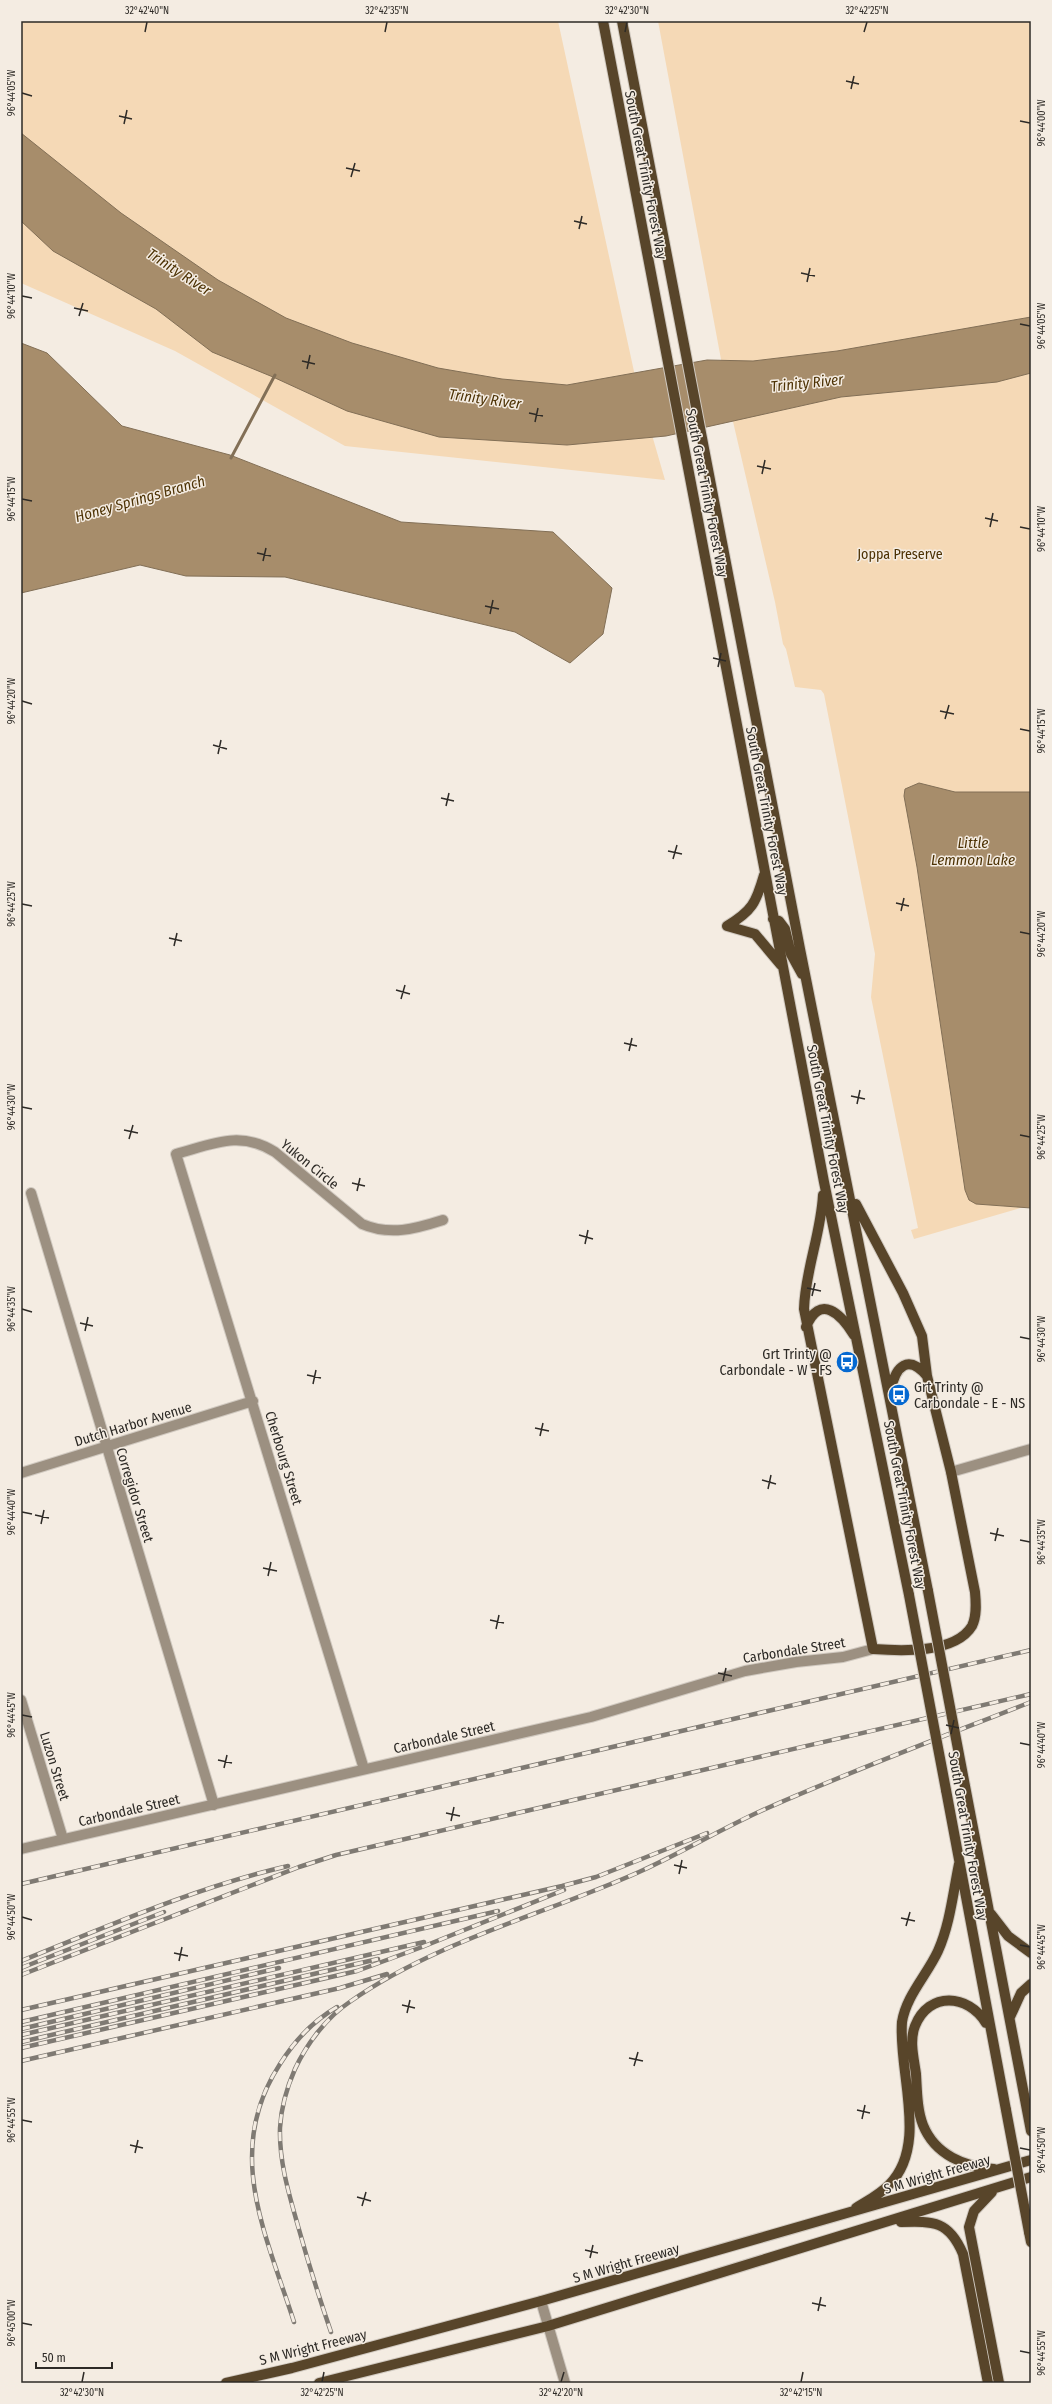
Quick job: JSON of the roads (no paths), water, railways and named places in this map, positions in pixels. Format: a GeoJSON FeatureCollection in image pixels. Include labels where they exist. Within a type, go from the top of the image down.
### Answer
{"type":"FeatureCollection","features":[{"type":"Feature","properties":{"kind":"main road","name":"South Great Trinity Forest Way"},"geometry":{"type":"LineString","coordinates":[[603,21],[782,966],[824,1182],[909,1595],[989,2029],[1030,2237]]}},
{"type":"Feature","properties":{"kind":"main road","name":"South Great Trinity Forest Way"},"geometry":{"type":"LineString","coordinates":[[622,21],[808,987],[890,1392],[1031,2131]]}},
{"type":"Feature","properties":{"kind":"main road"},"geometry":{"type":"LineString","coordinates":[[765,871],[758,896],[752,908],[727,926],[755,934],[782,966]]}},
{"type":"Feature","properties":{"kind":"main road"},"geometry":{"type":"LineString","coordinates":[[773,919],[779,921],[786,929],[791,954],[808,987]]}},
{"type":"Feature","properties":{"kind":"main road"},"geometry":{"type":"LineString","coordinates":[[824,1182],[819,1235],[804,1297],[806,1328],[873,1650],[904,1651],[947,1645],[964,1635],[972,1625],[976,1611],[975,1592],[951,1472],[927,1376],[922,1336],[913,1313],[850,1192]]}},
{"type":"Feature","properties":{"kind":"main road"},"geometry":{"type":"LineString","coordinates":[[806,1328],[810,1317],[817,1311],[824,1309],[832,1310],[846,1322],[858,1342]]}},
{"type":"Feature","properties":{"kind":"main road"},"geometry":{"type":"LineString","coordinates":[[890,1392],[895,1374],[902,1365],[912,1364],[920,1368],[927,1376]]}},
{"type":"Feature","properties":{"kind":"main road"},"geometry":{"type":"LineString","coordinates":[[846,2215],[888,2185],[900,2171],[906,2158],[910,2134],[902,2022],[906,2004],[926,1974],[939,1949],[949,1918],[959,1864]]}},
{"type":"Feature","properties":{"kind":"main road"},"geometry":{"type":"LineString","coordinates":[[989,1910],[1008,1936],[1031,1953]]}},
{"type":"Feature","properties":{"kind":"main road"},"geometry":{"type":"LineString","coordinates":[[1009,2019],[1021,1993],[1031,1984]]}},
{"type":"Feature","properties":{"kind":"main road"},"geometry":{"type":"LineString","coordinates":[[989,2029],[978,2011],[969,2005],[953,2000],[944,2001],[927,2009],[920,2017],[915,2026],[912,2044],[920,2115],[930,2137],[936,2146],[955,2160],[979,2168],[1000,2170]]}},
{"type":"Feature","properties":{"kind":"main road","name":"S M Wright Freeway"},"geometry":{"type":"LineString","coordinates":[[226,2383],[292,2368],[541,2301],[846,2215],[1031,2160]]}},
{"type":"Feature","properties":{"kind":"main road"},"geometry":{"type":"LineString","coordinates":[[319,2383],[548,2326],[1031,2178]]}},
{"type":"Feature","properties":{"kind":"main road"},"geometry":{"type":"LineString","coordinates":[[994,2190],[978,2204],[970,2218],[969,2226],[999,2383]]}},
{"type":"Feature","properties":{"kind":"main road"},"geometry":{"type":"LineString","coordinates":[[888,2223],[930,2221],[951,2232],[958,2242],[963,2254],[988,2383]]}},
{"type":"Feature","properties":{"kind":"street","name":"Yukon Circle"},"geometry":{"type":"LineString","coordinates":[[176,1154],[227,1140],[247,1140],[263,1144],[275,1152],[362,1224],[376,1230],[393,1232],[416,1228],[443,1220]]}},
{"type":"Feature","properties":{"kind":"street","name":"Cherbourg Street"},"geometry":{"type":"LineString","coordinates":[[176,1154],[253,1401],[364,1769]]}},
{"type":"Feature","properties":{"kind":"street","name":"Corregidor Street"},"geometry":{"type":"LineString","coordinates":[[31,1193],[214,1805]]}},
{"type":"Feature","properties":{"kind":"street","name":"Dutch Harbor Avenue"},"geometry":{"type":"LineString","coordinates":[[21,1473],[253,1401]]}},
{"type":"Feature","properties":{"kind":"street"},"geometry":{"type":"LineString","coordinates":[[951,1472],[1031,1449]]}},
{"type":"Feature","properties":{"kind":"street","name":"Carbondale Street"},"geometry":{"type":"LineString","coordinates":[[21,1849],[590,1717],[745,1671],[796,1662],[843,1657],[873,1650]]}},
{"type":"Feature","properties":{"kind":"street","name":"Luzon Street"},"geometry":{"type":"LineString","coordinates":[[21,1700],[63,1839]]}},
{"type":"Feature","properties":{"kind":"street"},"geometry":{"type":"LineString","coordinates":[[541,2301],[565,2383]]}},
{"type":"Feature","properties":{"kind":"water","name":"Trinity River"},"geometry":{"type":"Polygon","coordinates":[[[21,133],[121,213],[218,280],[286,318],[352,343],[438,368],[502,379],[567,385],[707,360],[753,361],[837,351],[1031,317],[1031,373],[997,382],[841,397],[666,436],[567,445],[439,437],[347,411],[273,377],[212,352],[156,309],[53,251],[21,221],[21,133]]]}},
{"type":"Feature","properties":{"kind":"water"},"geometry":{"type":"Polygon","coordinates":[[[21,343],[47,353],[122,426],[230,455],[401,522],[553,532],[612,588],[603,634],[570,663],[515,632],[285,577],[186,576],[140,565],[21,593],[21,343]]]}},
{"type":"Feature","properties":{"kind":"water","name":"Little Lemmon Lake"},"geometry":{"type":"Polygon","coordinates":[[[919,783],[955,792],[1031,792],[1031,1208],[976,1204],[969,1200],[965,1190],[917,867],[904,796],[905,789],[919,783]]]}},
{"type":"Feature","properties":{"kind":"waterway","name":"Honey Springs Branch"},"geometry":{"type":"LineString","coordinates":[[231,458],[275,375]]}},
{"type":"Feature","properties":{"kind":"railway"},"geometry":{"type":"LineString","coordinates":[[21,1884],[1031,1650]]}},
{"type":"Feature","properties":{"kind":"railway"},"geometry":{"type":"LineString","coordinates":[[21,1975],[299,1867],[336,1855],[1031,1694]]}},
{"type":"Feature","properties":{"kind":"railway"},"geometry":{"type":"LineString","coordinates":[[331,2332],[288,2190],[281,2153],[280,2128],[289,2083],[300,2059],[318,2031],[342,2007],[384,1980],[455,1945],[639,1872],[747,1817],[829,1782],[1031,1702]]}},
{"type":"Feature","properties":{"kind":"railway"},"geometry":{"type":"LineString","coordinates":[[21,2010],[562,1886],[596,1877],[707,1833]]}},
{"type":"Feature","properties":{"kind":"railway"},"geometry":{"type":"LineString","coordinates":[[21,1961],[186,1896],[288,1866]]}},
{"type":"Feature","properties":{"kind":"railway"},"geometry":{"type":"LineString","coordinates":[[21,2048],[357,1971],[422,1947],[564,1890]]}},
{"type":"Feature","properties":{"kind":"railway"},"geometry":{"type":"LineString","coordinates":[[21,2022],[498,1911]]}},
{"type":"Feature","properties":{"kind":"railway"},"geometry":{"type":"LineString","coordinates":[[21,1968],[164,1912]]}},
{"type":"Feature","properties":{"kind":"railway"},"geometry":{"type":"LineString","coordinates":[[21,2035],[424,1942]]}},
{"type":"Feature","properties":{"kind":"railway"},"geometry":{"type":"LineString","coordinates":[[21,2042],[378,1959]]}},
{"type":"Feature","properties":{"kind":"railway"},"geometry":{"type":"LineString","coordinates":[[21,2029],[279,1968]]}},
{"type":"Feature","properties":{"kind":"railway"},"geometry":{"type":"LineString","coordinates":[[21,2061],[340,1988],[387,1974]]}},
{"type":"Feature","properties":{"kind":"railway"},"geometry":{"type":"LineString","coordinates":[[294,2322],[262,2225],[255,2193],[252,2161],[254,2129],[263,2096],[286,2055],[298,2039],[312,2025],[328,2012],[337,2007]]}},
{"type":"Feature","properties":{"kind":"place","name":"Grt Trinty @ Carbondale - W - FS"},"geometry":{"type":"Point","coordinates":[847,1362]}},
{"type":"Feature","properties":{"kind":"place","name":"Grt Trinty @ Carbondale - E - NS"},"geometry":{"type":"Point","coordinates":[899,1395]}},
{"type":"Feature","properties":{"kind":"park label","name":"Joppa Preserve"},"geometry":{"type":"Point","coordinates":[900,554]}}]}
